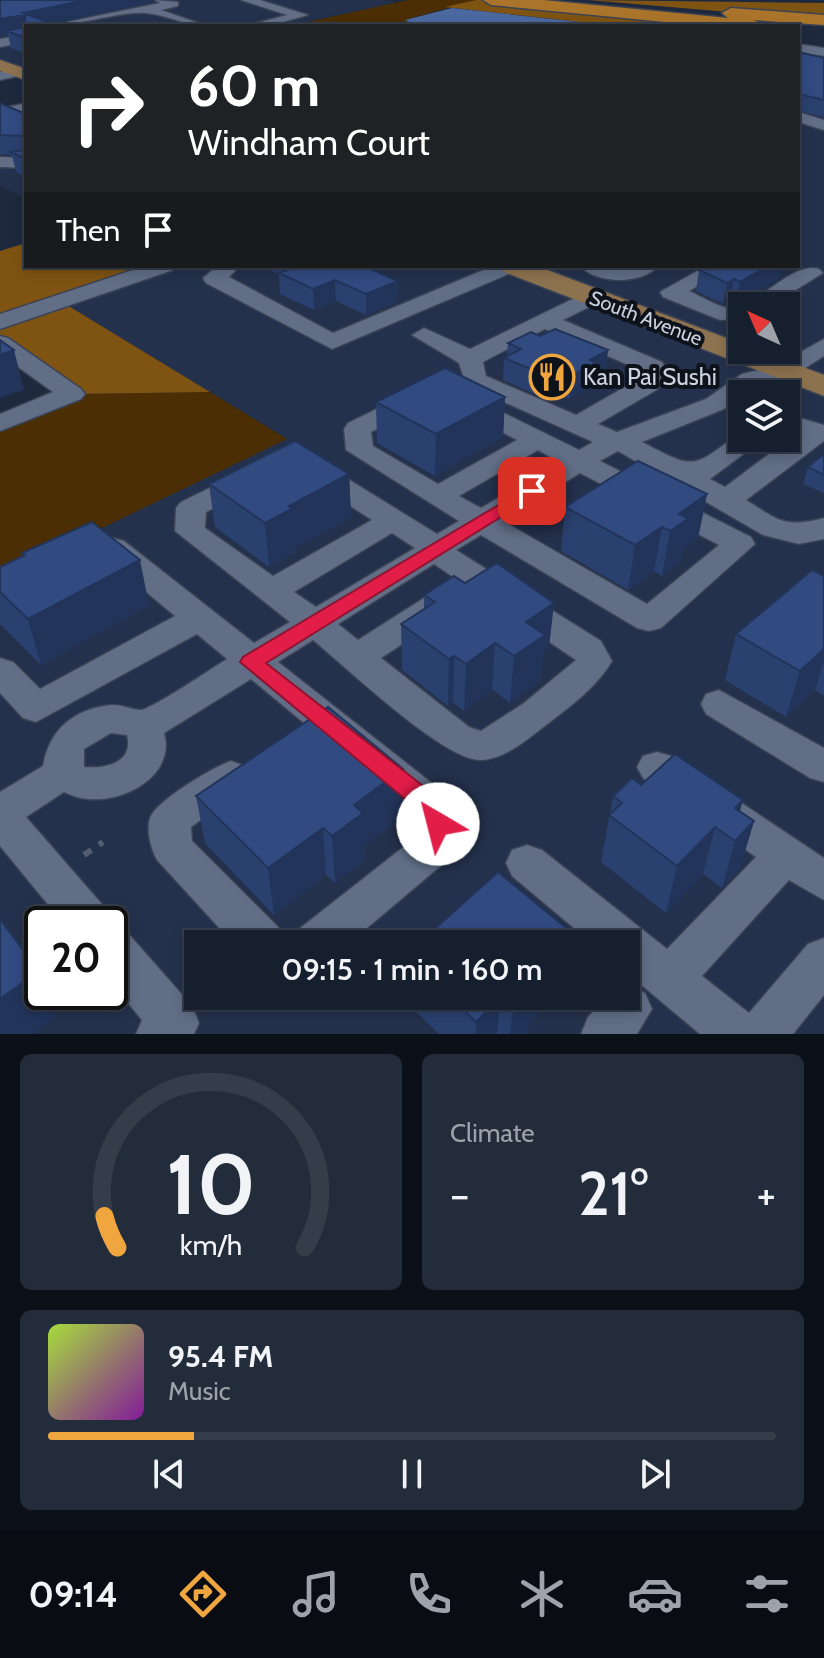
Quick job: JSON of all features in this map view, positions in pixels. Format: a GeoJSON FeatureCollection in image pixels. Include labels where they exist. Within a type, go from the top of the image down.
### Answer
{"type":"FeatureCollection","features":[{"type":"Feature","properties":{"kind":"highway"},"geometry":{"type":"LineString","coordinates":[[491,0],[824,20]]}},
{"type":"Feature","properties":{"kind":"highway"},"geometry":{"type":"LineString","coordinates":[[596,4],[746,24]]}},
{"type":"Feature","properties":{"kind":"highway"},"geometry":{"type":"LineString","coordinates":[[800,29],[824,31]]}},
{"type":"Feature","properties":{"kind":"main road"},"geometry":{"type":"LineString","coordinates":[[0,65],[15,75]]}},
{"type":"Feature","properties":{"kind":"main road","name":"South Avenue"},"geometry":{"type":"LineString","coordinates":[[517,268],[591,297],[771,380]]}},
{"type":"Feature","properties":{"kind":"main road","name":"South Avenue"},"geometry":{"type":"LineString","coordinates":[[800,384],[824,386]]}},
{"type":"Feature","properties":{"kind":"street"},"geometry":{"type":"LineString","coordinates":[[247,0],[302,15],[260,24]]}},
{"type":"Feature","properties":{"kind":"street"},"geometry":{"type":"LineString","coordinates":[[78,24],[174,2]]}},
{"type":"Feature","properties":{"kind":"street"},"geometry":{"type":"LineString","coordinates":[[147,10],[194,24]]}},
{"type":"Feature","properties":{"kind":"street"},"geometry":{"type":"LineString","coordinates":[[125,14],[158,24]]}},
{"type":"Feature","properties":{"kind":"street"},"geometry":{"type":"LineString","coordinates":[[0,36],[23,42]]}},
{"type":"Feature","properties":{"kind":"street"},"geometry":{"type":"LineString","coordinates":[[0,43],[23,42]]}},
{"type":"Feature","properties":{"kind":"street"},"geometry":{"type":"LineString","coordinates":[[800,48],[824,52]]}},
{"type":"Feature","properties":{"kind":"street"},"geometry":{"type":"LineString","coordinates":[[800,118],[824,125]]}},
{"type":"Feature","properties":{"kind":"street"},"geometry":{"type":"LineString","coordinates":[[0,162],[10,165],[24,163]]}},
{"type":"Feature","properties":{"kind":"street"},"geometry":{"type":"LineString","coordinates":[[0,322],[160,268]]}},
{"type":"Feature","properties":{"kind":"street"},"geometry":{"type":"LineString","coordinates":[[227,268],[214,278],[332,342],[507,268]]}},
{"type":"Feature","properties":{"kind":"street"},"geometry":{"type":"LineString","coordinates":[[595,268],[616,276],[642,268]]}},
{"type":"Feature","properties":{"kind":"street"},"geometry":{"type":"LineString","coordinates":[[718,268],[671,292],[728,315]]}},
{"type":"Feature","properties":{"kind":"street"},"geometry":{"type":"LineString","coordinates":[[777,292],[809,272]]}},
{"type":"Feature","properties":{"kind":"street"},"geometry":{"type":"LineString","coordinates":[[470,359],[591,297]]}},
{"type":"Feature","properties":{"kind":"street"},"geometry":{"type":"LineString","coordinates":[[543,320],[653,367],[649,384],[576,426]]}},
{"type":"Feature","properties":{"kind":"street"},"geometry":{"type":"LineString","coordinates":[[424,335],[470,359],[475,380],[576,426],[627,438],[677,472],[780,531],[812,535],[824,527]]}},
{"type":"Feature","properties":{"kind":"street"},"geometry":{"type":"LineString","coordinates":[[0,343],[72,394],[0,423]]}},
{"type":"Feature","properties":{"kind":"street"},"geometry":{"type":"LineString","coordinates":[[778,380],[824,346]]}},
{"type":"Feature","properties":{"kind":"street"},"geometry":{"type":"LineString","coordinates":[[144,727],[581,461],[627,438],[715,404],[728,395]]}},
{"type":"Feature","properties":{"kind":"street"},"geometry":{"type":"LineString","coordinates":[[423,396],[455,397],[581,461],[740,544],[649,620],[484,520],[360,450],[357,429],[423,396]]}},
{"type":"Feature","properties":{"kind":"street"},"geometry":{"type":"LineString","coordinates":[[627,438],[711,423],[728,416]]}},
{"type":"Feature","properties":{"kind":"street"},"geometry":{"type":"LineString","coordinates":[[800,426],[821,432]]}},
{"type":"Feature","properties":{"kind":"street"},"geometry":{"type":"LineString","coordinates":[[727,500],[821,432]]}},
{"type":"Feature","properties":{"kind":"street"},"geometry":{"type":"LineString","coordinates":[[439,495],[538,439]]}},
{"type":"Feature","properties":{"kind":"street"},"geometry":{"type":"LineString","coordinates":[[677,472],[706,471],[732,452]]}},
{"type":"Feature","properties":{"kind":"street"},"geometry":{"type":"LineString","coordinates":[[278,468],[311,468],[393,520],[589,650],[594,661],[587,672],[500,738],[483,745],[469,744],[456,737],[315,623],[190,531],[191,508],[278,468]]}},
{"type":"Feature","properties":{"kind":"street"},"geometry":{"type":"LineString","coordinates":[[271,591],[393,520]]}},
{"type":"Feature","properties":{"kind":"street"},"geometry":{"type":"LineString","coordinates":[[83,559],[110,545],[433,807],[442,840],[332,930]]}},
{"type":"Feature","properties":{"kind":"street"},"geometry":{"type":"LineString","coordinates":[[357,657],[479,579]]}},
{"type":"Feature","properties":{"kind":"street"},"geometry":{"type":"LineString","coordinates":[[0,671],[36,708],[198,618]]}},
{"type":"Feature","properties":{"kind":"street"},"geometry":{"type":"LineString","coordinates":[[719,704],[824,767]]}},
{"type":"Feature","properties":{"kind":"street"},"geometry":{"type":"LineString","coordinates":[[251,930],[172,848],[170,820],[319,717]]}},
{"type":"Feature","properties":{"kind":"street"},"geometry":{"type":"LineString","coordinates":[[111,719],[130,720],[144,727],[149,747],[142,763],[127,776],[111,783],[91,785],[74,781],[64,772],[61,759],[67,743],[91,724],[111,719]]}},
{"type":"Feature","properties":{"kind":"street"},"geometry":{"type":"LineString","coordinates":[[657,767],[824,881]]}},
{"type":"Feature","properties":{"kind":"street"},"geometry":{"type":"LineString","coordinates":[[64,772],[0,814],[76,906]]}},
{"type":"Feature","properties":{"kind":"street"},"geometry":{"type":"LineString","coordinates":[[669,979],[785,855]]}},
{"type":"Feature","properties":{"kind":"street"},"geometry":{"type":"LineString","coordinates":[[527,863],[737,1034]]}},
{"type":"Feature","properties":{"kind":"street"},"geometry":{"type":"LineString","coordinates":[[763,1034],[824,959]]}},
{"type":"Feature","properties":{"kind":"street"},"geometry":{"type":"LineString","coordinates":[[128,967],[175,1023],[160,1034]]}},
{"type":"Feature","properties":{"kind":"path"},"geometry":{"type":"LineString","coordinates":[[84,855],[103,842]]}},
{"type":"Feature","properties":{"kind":"shaded area"},"geometry":{"type":"Polygon","coordinates":[[[0,0],[397,2],[298,24],[24,24],[24,74],[0,65],[0,0]]]}},
{"type":"Feature","properties":{"kind":"shaded area"},"geometry":{"type":"Polygon","coordinates":[[[408,0],[476,0],[405,20],[412,24],[298,24],[408,0]]]}},
{"type":"Feature","properties":{"kind":"shaded area"},"geometry":{"type":"Polygon","coordinates":[[[491,0],[740,24],[598,24],[445,7],[491,0]]]}},
{"type":"Feature","properties":{"kind":"shaded area"},"geometry":{"type":"Polygon","coordinates":[[[588,0],[824,3],[824,20],[588,0]]]}},
{"type":"Feature","properties":{"kind":"shaded area"},"geometry":{"type":"Polygon","coordinates":[[[800,48],[824,49],[824,1034],[0,1034],[0,577],[286,438],[61,302],[154,268],[800,268],[800,48]]]}},
{"type":"Feature","properties":{"kind":"shaded area"},"geometry":{"type":"Polygon","coordinates":[[[24,104],[24,198],[0,186],[0,110],[24,104]]]}},
{"type":"Feature","properties":{"kind":"shaded area"},"geometry":{"type":"Polygon","coordinates":[[[24,244],[24,268],[155,268],[62,302],[210,392],[72,394],[0,343],[0,251],[24,244]]]}},
{"type":"Feature","properties":{"kind":"shaded area"},"geometry":{"type":"Polygon","coordinates":[[[210,392],[287,439],[0,577],[0,423],[72,394],[210,392]]]}},
{"type":"Feature","properties":{"kind":"water"},"geometry":{"type":"Polygon","coordinates":[[[452,8],[598,24],[412,24],[405,20],[452,8]]]}},
{"type":"Feature","properties":{"kind":"building"},"geometry":{"type":"Polygon","coordinates":[[[0,0],[86,0],[23,13],[53,24],[25,24],[25,15],[0,19],[0,0]]]}},
{"type":"Feature","properties":{"kind":"building"},"geometry":{"type":"Polygon","coordinates":[[[24,27],[24,37],[23,37],[7,31],[24,27]]]}},
{"type":"Feature","properties":{"kind":"building"},"geometry":{"type":"Polygon","coordinates":[[[800,52],[824,58],[824,100],[800,94],[800,52]]]}},
{"type":"Feature","properties":{"kind":"building"},"geometry":{"type":"Polygon","coordinates":[[[0,104],[24,113],[24,136],[0,135],[0,104]]]}},
{"type":"Feature","properties":{"kind":"building"},"geometry":{"type":"Polygon","coordinates":[[[24,150],[24,158],[11,152],[24,150]]]}},
{"type":"Feature","properties":{"kind":"building"},"geometry":{"type":"Polygon","coordinates":[[[292,268],[369,268],[398,281],[366,294],[335,280],[313,289],[279,273],[292,268]]]}},
{"type":"Feature","properties":{"kind":"building"},"geometry":{"type":"Polygon","coordinates":[[[765,268],[740,282],[734,279],[727,283],[699,270],[765,268]]]}},
{"type":"Feature","properties":{"kind":"building"},"geometry":{"type":"Polygon","coordinates":[[[555,329],[608,350],[590,360],[596,363],[571,376],[563,373],[553,378],[504,358],[521,349],[508,343],[531,332],[540,336],[555,329]]]}},
{"type":"Feature","properties":{"kind":"building"},"geometry":{"type":"Polygon","coordinates":[[[0,340],[14,350],[0,355],[0,340]]]}},
{"type":"Feature","properties":{"kind":"building"},"geometry":{"type":"Polygon","coordinates":[[[445,368],[505,397],[436,434],[376,402],[445,368]]]}},
{"type":"Feature","properties":{"kind":"building"},"geometry":{"type":"Polygon","coordinates":[[[295,441],[349,474],[289,506],[292,509],[265,523],[209,484],[295,441]]]}},
{"type":"Feature","properties":{"kind":"building"},"geometry":{"type":"Polygon","coordinates":[[[824,454],[824,475],[808,467],[824,454]]]}},
{"type":"Feature","properties":{"kind":"building"},"geometry":{"type":"Polygon","coordinates":[[[638,461],[707,494],[679,514],[688,519],[670,531],[662,527],[635,545],[565,507],[638,461]]]}},
{"type":"Feature","properties":{"kind":"building"},"geometry":{"type":"Polygon","coordinates":[[[92,522],[140,560],[28,619],[0,592],[0,567],[25,555],[22,553],[92,522]]]}},
{"type":"Feature","properties":{"kind":"building"},"geometry":{"type":"Polygon","coordinates":[[[497,563],[554,603],[526,622],[545,635],[514,656],[495,643],[466,664],[454,656],[449,659],[401,624],[435,602],[424,595],[454,576],[465,583],[497,563]]]}},
{"type":"Feature","properties":{"kind":"building"},"geometry":{"type":"Polygon","coordinates":[[[812,570],[824,576],[824,649],[800,671],[736,634],[812,570]]]}},
{"type":"Feature","properties":{"kind":"building"},"geometry":{"type":"Polygon","coordinates":[[[328,707],[403,769],[354,805],[363,813],[332,836],[323,828],[268,868],[196,796],[328,707]]]}},
{"type":"Feature","properties":{"kind":"building"},"geometry":{"type":"Polygon","coordinates":[[[675,754],[743,800],[735,808],[754,821],[735,841],[715,827],[677,866],[609,815],[622,803],[613,796],[632,778],[641,785],[675,754]]]}},
{"type":"Feature","properties":{"kind":"building"},"geometry":{"type":"Polygon","coordinates":[[[498,872],[569,930],[434,930],[498,872]]]}},
{"type":"Feature","properties":{"kind":"building"},"geometry":{"type":"Polygon","coordinates":[[[0,919],[24,951],[24,982],[0,999],[0,919]]]}},
{"type":"Feature","properties":{"kind":"building"},"geometry":{"type":"Polygon","coordinates":[[[464,1010],[488,1010],[476,1022],[464,1010]]]}},
{"type":"Feature","properties":{"kind":"place","name":"Kan Pai Sushi"},"geometry":{"type":"Point","coordinates":[552,377]}},
{"type":"Feature","properties":{"kind":"route"},"geometry":{"type":"LineString","coordinates":[[438,824],[433,807],[251,662],[532,491]]}}]}
